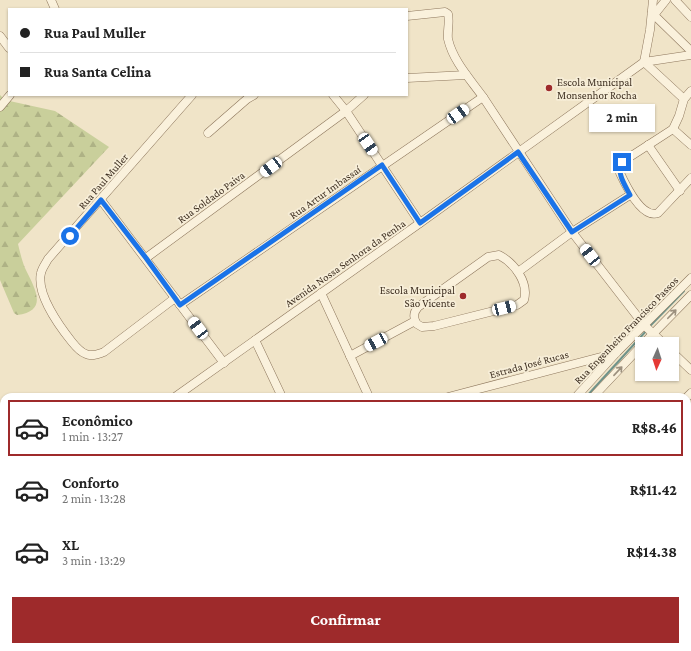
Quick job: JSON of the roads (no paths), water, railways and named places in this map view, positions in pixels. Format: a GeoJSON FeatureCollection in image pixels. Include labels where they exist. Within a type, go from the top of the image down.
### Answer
{"type":"FeatureCollection","features":[{"type":"Feature","properties":{"kind":"street"},"geometry":{"type":"LineString","coordinates":[[644,62],[653,14],[653,0]]}},
{"type":"Feature","properties":{"kind":"street"},"geometry":{"type":"LineString","coordinates":[[653,14],[666,0]]}},
{"type":"Feature","properties":{"kind":"street"},"geometry":{"type":"LineString","coordinates":[[676,0],[691,17]]}},
{"type":"Feature","properties":{"kind":"street"},"geometry":{"type":"LineString","coordinates":[[408,16],[445,12],[448,14],[448,40],[454,55],[466,75],[483,97],[572,232],[648,330],[656,337]]}},
{"type":"Feature","properties":{"kind":"street"},"geometry":{"type":"LineString","coordinates":[[653,14],[691,51]]}},
{"type":"Feature","properties":{"kind":"street"},"geometry":{"type":"LineString","coordinates":[[0,36],[8,47]]}},
{"type":"Feature","properties":{"kind":"street"},"geometry":{"type":"LineString","coordinates":[[644,62],[691,55]]}},
{"type":"Feature","properties":{"kind":"street"},"geometry":{"type":"LineString","coordinates":[[644,62],[684,99]]}},
{"type":"Feature","properties":{"kind":"street","name":"Avenida Nossa Senhora da Penha"},"geometry":{"type":"LineString","coordinates":[[181,393],[644,62]]}},
{"type":"Feature","properties":{"kind":"street"},"geometry":{"type":"LineString","coordinates":[[408,78],[466,75]]}},
{"type":"Feature","properties":{"kind":"street"},"geometry":{"type":"LineString","coordinates":[[691,91],[684,99],[680,116],[673,129],[622,162],[620,166],[620,174],[630,195],[649,214],[658,213],[691,178]]}},
{"type":"Feature","properties":{"kind":"street"},"geometry":{"type":"LineString","coordinates":[[0,107],[9,96]]}},
{"type":"Feature","properties":{"kind":"street","name":"Rua Paul Muller"},"geometry":{"type":"LineString","coordinates":[[175,298],[104,352],[94,355],[87,355],[81,352],[59,326],[51,312],[43,290],[41,273],[48,259],[191,96]]}},
{"type":"Feature","properties":{"kind":"street"},"geometry":{"type":"LineString","coordinates":[[208,133],[252,96]]}},
{"type":"Feature","properties":{"kind":"street"},"geometry":{"type":"LineString","coordinates":[[334,96],[346,111],[420,223]]}},
{"type":"Feature","properties":{"kind":"street","name":"Rua Soldado Paiva"},"geometry":{"type":"LineString","coordinates":[[146,258],[346,111],[363,96]]}},
{"type":"Feature","properties":{"kind":"street","name":"Rua Artur Imbassaí"},"geometry":{"type":"LineString","coordinates":[[180,305],[483,97]]}},
{"type":"Feature","properties":{"kind":"street"},"geometry":{"type":"LineString","coordinates":[[673,129],[691,145]]}},
{"type":"Feature","properties":{"kind":"street"},"geometry":{"type":"LineString","coordinates":[[648,145],[680,191]]}},
{"type":"Feature","properties":{"kind":"street"},"geometry":{"type":"LineString","coordinates":[[518,272],[572,232],[630,195]]}},
{"type":"Feature","properties":{"kind":"street"},"geometry":{"type":"LineString","coordinates":[[101,200],[224,363]]}},
{"type":"Feature","properties":{"kind":"street"},"geometry":{"type":"LineString","coordinates":[[499,255],[518,272],[526,292],[524,300],[517,305],[434,326],[419,326],[415,321],[414,312],[418,307],[488,258],[499,255]]}},
{"type":"Feature","properties":{"kind":"street","name":"Rua Engenheiro Francisco Passos"},"geometry":{"type":"LineString","coordinates":[[646,337],[648,330],[691,278]]}},
{"type":"Feature","properties":{"kind":"street"},"geometry":{"type":"LineString","coordinates":[[321,293],[367,393]]}},
{"type":"Feature","properties":{"kind":"street","name":"Rua Engenheiro Francisco Passos"},"geometry":{"type":"LineString","coordinates":[[580,393],[616,353],[648,330],[691,295]]}},
{"type":"Feature","properties":{"kind":"street"},"geometry":{"type":"LineString","coordinates":[[350,356],[415,321]]}},
{"type":"Feature","properties":{"kind":"street"},"geometry":{"type":"LineString","coordinates":[[255,340],[280,393]]}},
{"type":"Feature","properties":{"kind":"street","name":"Estrada José Rucas"},"geometry":{"type":"LineString","coordinates":[[463,393],[616,353]]}},
{"type":"Feature","properties":{"kind":"street","name":"Rua Engenheiro Francisco Passos"},"geometry":{"type":"LineString","coordinates":[[597,393],[635,353]]}},
{"type":"Feature","properties":{"kind":"street"},"geometry":{"type":"LineString","coordinates":[[679,359],[691,370]]}},
{"type":"Feature","properties":{"kind":"waterway"},"geometry":{"type":"LineString","coordinates":[[650,326],[684,291]]}},
{"type":"Feature","properties":{"kind":"waterway"},"geometry":{"type":"LineString","coordinates":[[590,393],[647,330]]}},
{"type":"Feature","properties":{"kind":"place","name":"Escola Municipal Monsenhor Rocha"},"geometry":{"type":"Point","coordinates":[549,88]}},
{"type":"Feature","properties":{"kind":"place","name":"Escola Municipal São Vicente"},"geometry":{"type":"Point","coordinates":[463,296]}}]}
